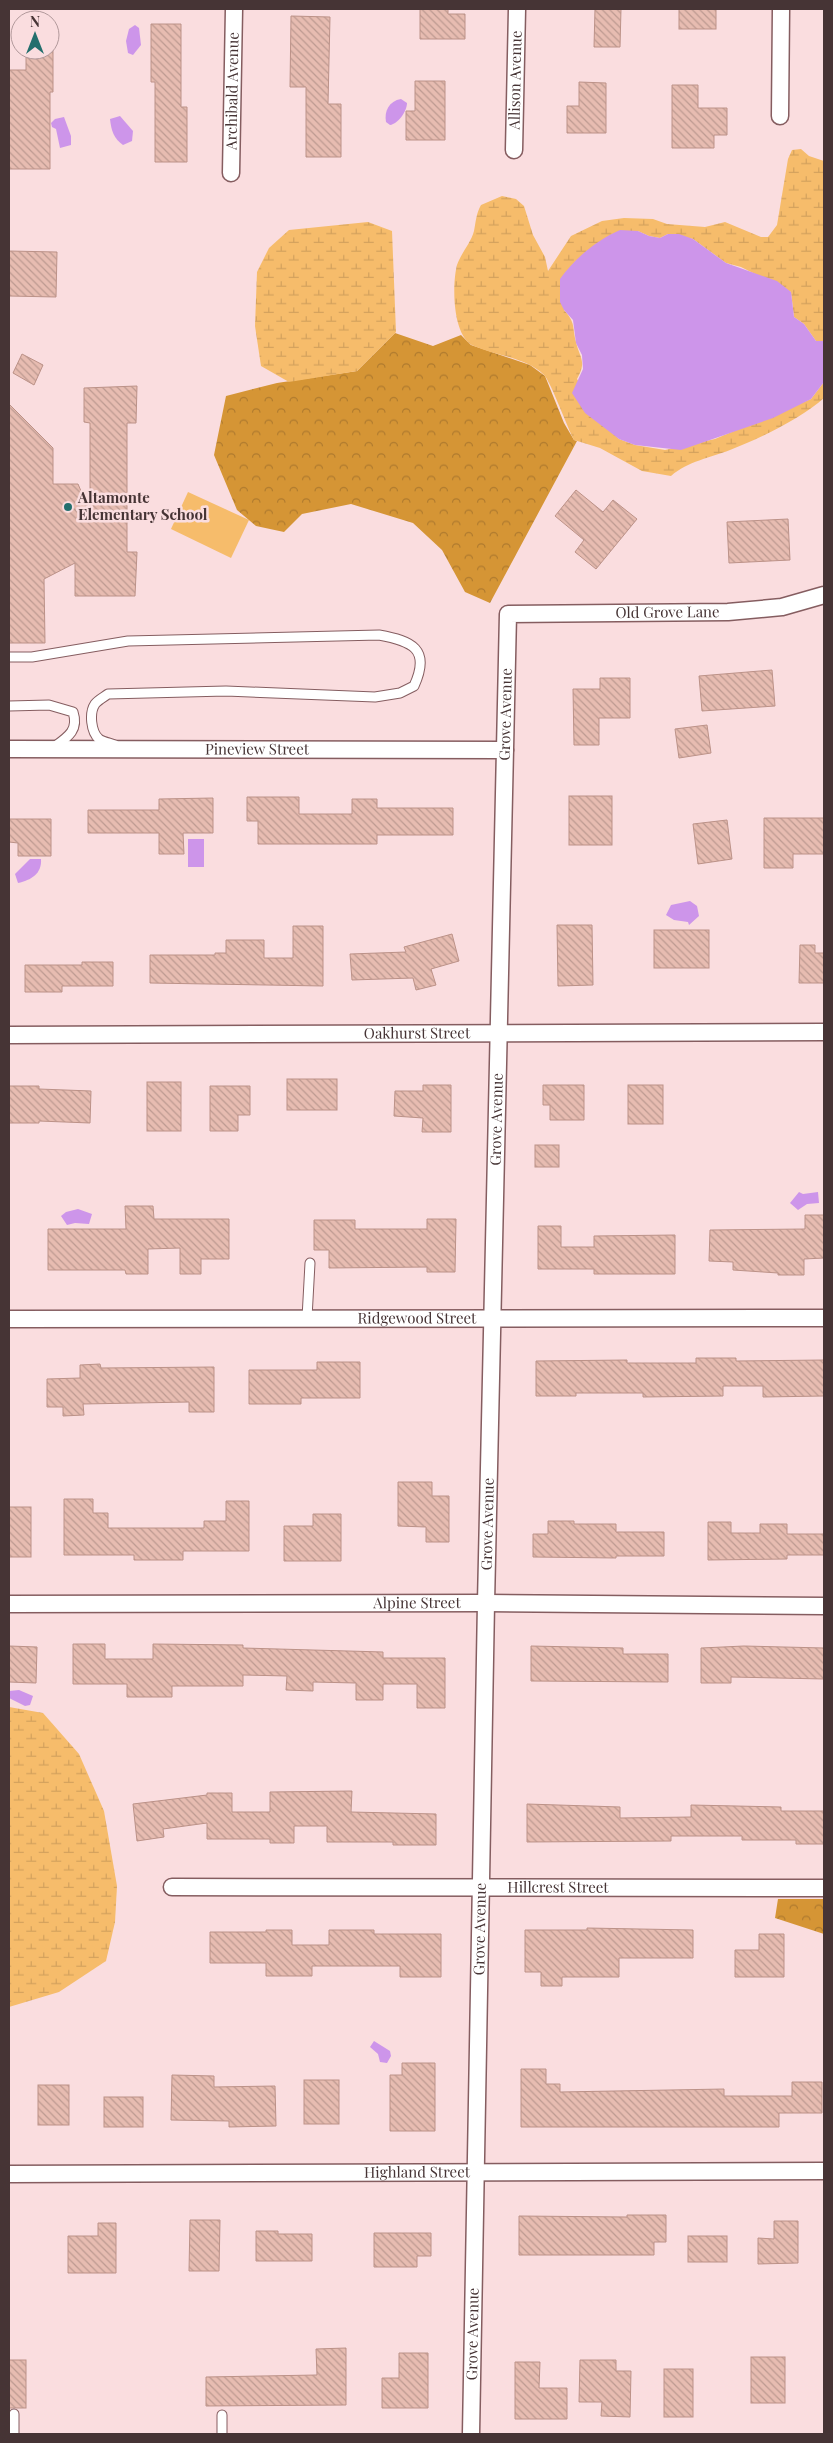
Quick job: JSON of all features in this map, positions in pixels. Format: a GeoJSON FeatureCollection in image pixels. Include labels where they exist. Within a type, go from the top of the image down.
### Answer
{"type":"FeatureCollection","features":[{"type":"Feature","properties":{"kind":"street","name":"Archibald Avenue"},"geometry":{"type":"LineString","coordinates":[[231,173],[234,9]]}},
{"type":"Feature","properties":{"kind":"street","name":"Allison Avenue"},"geometry":{"type":"LineString","coordinates":[[514,150],[517,9]]}},
{"type":"Feature","properties":{"kind":"street"},"geometry":{"type":"LineString","coordinates":[[780,116],[781,9]]}},
{"type":"Feature","properties":{"kind":"street","name":"Old Grove Lane"},"geometry":{"type":"LineString","coordinates":[[508,614],[728,612],[782,607],[824,595]]}},
{"type":"Feature","properties":{"kind":"street","name":"Grove Avenue"},"geometry":{"type":"LineString","coordinates":[[471,2434],[486,1603],[494,1318],[508,614]]}},
{"type":"Feature","properties":{"kind":"street","name":"Pineview Street"},"geometry":{"type":"LineString","coordinates":[[9,749],[505,750]]}},
{"type":"Feature","properties":{"kind":"street","name":"Oakhurst Street"},"geometry":{"type":"LineString","coordinates":[[9,1035],[824,1032]]}},
{"type":"Feature","properties":{"kind":"street","name":"Ridgewood Street"},"geometry":{"type":"LineString","coordinates":[[9,1320],[824,1318]]}},
{"type":"Feature","properties":{"kind":"street","name":"Alpine Street"},"geometry":{"type":"LineString","coordinates":[[9,1604],[486,1603],[824,1606]]}},
{"type":"Feature","properties":{"kind":"street","name":"Hillcrest Street"},"geometry":{"type":"LineString","coordinates":[[172,1888],[824,1888]]}},
{"type":"Feature","properties":{"kind":"street","name":"Highland Street"},"geometry":{"type":"LineString","coordinates":[[9,2174],[824,2171]]}},
{"type":"Feature","properties":{"kind":"lane"},"geometry":{"type":"LineString","coordinates":[[9,657],[32,657],[128,641],[379,635],[404,640],[419,654],[421,670],[414,686],[400,693],[375,697],[226,691],[108,694],[95,704],[92,711],[93,731],[100,740],[129,750]]}},
{"type":"Feature","properties":{"kind":"lane"},"geometry":{"type":"LineString","coordinates":[[9,706],[49,705],[73,712],[75,728],[72,734],[51,749]]}},
{"type":"Feature","properties":{"kind":"lane"},"geometry":{"type":"LineString","coordinates":[[307,1318],[310,1263]]}},
{"type":"Feature","properties":{"kind":"lane"},"geometry":{"type":"LineString","coordinates":[[14,2414],[14,2434]]}},
{"type":"Feature","properties":{"kind":"lane"},"geometry":{"type":"LineString","coordinates":[[222,2415],[222,2434]]}},
{"type":"Feature","properties":{"kind":"green space"},"geometry":{"type":"Polygon","coordinates":[[[801,149],[809,156],[824,161],[824,341],[816,341],[804,324],[794,317],[791,292],[741,267],[726,263],[693,239],[668,234],[660,238],[638,231],[564,310],[572,322],[582,360],[582,368],[577,379],[607,428],[619,439],[635,445],[665,450],[715,439],[811,399],[824,382],[824,398],[804,413],[767,434],[692,463],[671,476],[642,471],[600,448],[574,440],[551,386],[544,375],[537,369],[529,364],[474,346],[467,341],[461,332],[455,309],[455,274],[457,265],[473,235],[481,205],[502,196],[516,199],[524,206],[533,235],[545,257],[548,271],[571,236],[602,221],[624,218],[653,219],[667,224],[705,227],[725,222],[761,237],[768,237],[777,225],[788,159],[792,150],[801,149]]]}},
{"type":"Feature","properties":{"kind":"green space"},"geometry":{"type":"Polygon","coordinates":[[[368,222],[392,231],[396,332],[357,371],[289,382],[261,366],[255,326],[257,272],[269,248],[289,230],[368,222]]]}},
{"type":"Feature","properties":{"kind":"green space"},"geometry":{"type":"Polygon","coordinates":[[[395,333],[433,346],[461,335],[471,345],[530,365],[545,376],[564,423],[574,440],[577,441],[490,603],[465,592],[442,550],[413,523],[351,504],[302,514],[284,532],[256,526],[237,510],[214,455],[226,396],[277,383],[357,371],[395,333]]]}},
{"type":"Feature","properties":{"kind":"green space"},"geometry":{"type":"Polygon","coordinates":[[[188,492],[249,520],[231,558],[171,529],[188,492]]]}},
{"type":"Feature","properties":{"kind":"green space"},"geometry":{"type":"Polygon","coordinates":[[[9,1707],[43,1713],[79,1754],[104,1811],[117,1886],[115,1922],[106,1961],[59,1992],[9,2007],[9,1707]]]}},
{"type":"Feature","properties":{"kind":"green space"},"geometry":{"type":"Polygon","coordinates":[[[778,1899],[824,1899],[824,1934],[775,1918],[778,1899]]]}},
{"type":"Feature","properties":{"kind":"shaded area"},"geometry":{"type":"Polygon","coordinates":[[[135,25],[139,28],[141,45],[133,55],[128,53],[126,41],[129,29],[135,25]]]}},
{"type":"Feature","properties":{"kind":"shaded area"},"geometry":{"type":"Polygon","coordinates":[[[401,99],[407,103],[405,110],[399,120],[390,125],[386,122],[388,107],[393,102],[401,99]]]}},
{"type":"Feature","properties":{"kind":"shaded area"},"geometry":{"type":"Polygon","coordinates":[[[120,116],[133,131],[132,141],[123,145],[114,134],[110,119],[120,116]]]}},
{"type":"Feature","properties":{"kind":"shaded area"},"geometry":{"type":"Polygon","coordinates":[[[64,117],[71,136],[71,145],[60,148],[56,129],[52,127],[51,123],[55,119],[64,117]]]}},
{"type":"Feature","properties":{"kind":"shaded area"},"geometry":{"type":"Polygon","coordinates":[[[620,230],[638,231],[660,238],[668,234],[679,234],[693,239],[726,263],[777,281],[791,292],[794,317],[804,324],[816,341],[824,341],[824,382],[811,399],[773,418],[681,450],[635,445],[619,439],[585,413],[572,393],[583,369],[582,355],[576,343],[573,320],[560,302],[560,279],[587,250],[620,230]]]}},
{"type":"Feature","properties":{"kind":"shaded area"},"geometry":{"type":"Polygon","coordinates":[[[188,839],[204,839],[204,867],[188,867],[188,839]]]}},
{"type":"Feature","properties":{"kind":"shaded area"},"geometry":{"type":"Polygon","coordinates":[[[30,859],[41,859],[40,869],[35,876],[18,883],[15,874],[30,859]]]}},
{"type":"Feature","properties":{"kind":"shaded area"},"geometry":{"type":"Polygon","coordinates":[[[690,901],[697,906],[699,916],[689,925],[688,922],[674,920],[666,915],[671,905],[690,901]]]}},
{"type":"Feature","properties":{"kind":"shaded area"},"geometry":{"type":"Polygon","coordinates":[[[799,1192],[803,1194],[818,1192],[819,1203],[807,1204],[798,1210],[790,1203],[799,1192]]]}},
{"type":"Feature","properties":{"kind":"shaded area"},"geometry":{"type":"Polygon","coordinates":[[[78,1209],[92,1214],[89,1224],[75,1223],[67,1225],[61,1216],[66,1212],[78,1209]]]}},
{"type":"Feature","properties":{"kind":"shaded area"},"geometry":{"type":"Polygon","coordinates":[[[19,1690],[33,1696],[30,1705],[25,1706],[9,1698],[9,1691],[19,1690]]]}},
{"type":"Feature","properties":{"kind":"shaded area"},"geometry":{"type":"Polygon","coordinates":[[[374,2041],[390,2051],[391,2056],[387,2063],[380,2062],[378,2054],[370,2047],[374,2041]]]}},
{"type":"Feature","properties":{"kind":"building"},"geometry":{"type":"Polygon","coordinates":[[[420,9],[448,9],[448,14],[465,14],[465,39],[420,39],[420,9]]]}},
{"type":"Feature","properties":{"kind":"building"},"geometry":{"type":"Polygon","coordinates":[[[595,9],[621,9],[620,47],[594,47],[595,9]]]}},
{"type":"Feature","properties":{"kind":"building"},"geometry":{"type":"Polygon","coordinates":[[[679,9],[716,9],[716,29],[679,29],[679,9]]]}},
{"type":"Feature","properties":{"kind":"building"},"geometry":{"type":"Polygon","coordinates":[[[291,16],[330,17],[328,104],[341,104],[341,157],[306,157],[306,87],[290,87],[291,16]]]}},
{"type":"Feature","properties":{"kind":"building"},"geometry":{"type":"Polygon","coordinates":[[[151,24],[181,24],[181,107],[187,107],[187,162],[155,162],[155,82],[151,82],[151,24]]]}},
{"type":"Feature","properties":{"kind":"building"},"geometry":{"type":"Polygon","coordinates":[[[26,60],[53,60],[53,92],[50,92],[50,169],[9,169],[9,70],[26,70],[26,60]]]}},
{"type":"Feature","properties":{"kind":"building"},"geometry":{"type":"Polygon","coordinates":[[[415,81],[445,81],[445,140],[406,140],[406,111],[415,111],[415,81]]]}},
{"type":"Feature","properties":{"kind":"building"},"geometry":{"type":"Polygon","coordinates":[[[579,82],[606,83],[606,133],[567,133],[567,106],[579,106],[579,82]]]}},
{"type":"Feature","properties":{"kind":"building"},"geometry":{"type":"Polygon","coordinates":[[[672,85],[698,85],[698,108],[727,108],[727,135],[714,135],[714,148],[672,148],[672,85]]]}},
{"type":"Feature","properties":{"kind":"building"},"geometry":{"type":"Polygon","coordinates":[[[9,251],[57,252],[56,297],[9,296],[9,251]]]}},
{"type":"Feature","properties":{"kind":"building"},"geometry":{"type":"Polygon","coordinates":[[[22,354],[43,365],[34,385],[13,373],[22,354]]]}},
{"type":"Feature","properties":{"kind":"building","name":"Altamonte Elementary School"},"geometry":{"type":"Polygon","coordinates":[[[137,386],[136,423],[127,423],[127,552],[137,552],[135,596],[75,596],[75,563],[44,579],[45,643],[9,643],[9,404],[53,448],[53,484],[78,484],[90,512],[90,423],[84,422],[84,388],[137,386]]]}},
{"type":"Feature","properties":{"kind":"building"},"geometry":{"type":"Polygon","coordinates":[[[576,490],[603,512],[613,500],[637,519],[596,569],[575,552],[584,540],[555,516],[576,490]]]}},
{"type":"Feature","properties":{"kind":"building"},"geometry":{"type":"Polygon","coordinates":[[[788,519],[790,560],[729,563],[727,522],[788,519]]]}},
{"type":"Feature","properties":{"kind":"building"},"geometry":{"type":"Polygon","coordinates":[[[772,670],[775,706],[702,711],[699,676],[772,670]]]}},
{"type":"Feature","properties":{"kind":"building"},"geometry":{"type":"Polygon","coordinates":[[[600,678],[630,678],[630,718],[599,718],[599,745],[574,745],[573,689],[600,689],[600,678]]]}},
{"type":"Feature","properties":{"kind":"building"},"geometry":{"type":"Polygon","coordinates":[[[707,725],[711,753],[679,758],[675,729],[707,725]]]}},
{"type":"Feature","properties":{"kind":"building"},"geometry":{"type":"Polygon","coordinates":[[[569,796],[612,796],[612,845],[569,845],[569,796]]]}},
{"type":"Feature","properties":{"kind":"building"},"geometry":{"type":"Polygon","coordinates":[[[247,797],[299,797],[299,814],[352,814],[352,799],[377,799],[377,808],[453,808],[453,835],[377,835],[377,844],[258,844],[258,821],[247,821],[247,797]]]}},
{"type":"Feature","properties":{"kind":"building"},"geometry":{"type":"Polygon","coordinates":[[[213,798],[213,833],[183,833],[184,854],[159,854],[159,833],[88,833],[88,810],[159,810],[159,799],[213,798]]]}},
{"type":"Feature","properties":{"kind":"building"},"geometry":{"type":"Polygon","coordinates":[[[764,818],[824,818],[824,854],[793,854],[793,868],[764,868],[764,818]]]}},
{"type":"Feature","properties":{"kind":"building"},"geometry":{"type":"Polygon","coordinates":[[[9,819],[51,819],[51,856],[18,856],[18,843],[9,842],[9,819]]]}},
{"type":"Feature","properties":{"kind":"building"},"geometry":{"type":"Polygon","coordinates":[[[727,820],[732,859],[698,864],[693,824],[727,820]]]}},
{"type":"Feature","properties":{"kind":"building"},"geometry":{"type":"Polygon","coordinates":[[[557,925],[592,925],[593,985],[558,986],[557,925]]]}},
{"type":"Feature","properties":{"kind":"building"},"geometry":{"type":"Polygon","coordinates":[[[293,926],[323,926],[323,986],[150,983],[150,955],[215,955],[215,953],[226,953],[226,940],[264,940],[264,958],[293,958],[293,926]]]}},
{"type":"Feature","properties":{"kind":"building"},"geometry":{"type":"Polygon","coordinates":[[[654,930],[709,930],[709,968],[654,968],[654,930]]]}},
{"type":"Feature","properties":{"kind":"building"},"geometry":{"type":"Polygon","coordinates":[[[452,934],[459,961],[431,969],[436,985],[416,990],[413,978],[352,980],[350,954],[406,952],[404,947],[452,934]]]}},
{"type":"Feature","properties":{"kind":"building"},"geometry":{"type":"Polygon","coordinates":[[[800,945],[815,945],[815,953],[824,953],[824,983],[799,983],[800,945]]]}},
{"type":"Feature","properties":{"kind":"building"},"geometry":{"type":"Polygon","coordinates":[[[82,962],[113,962],[113,986],[62,986],[62,992],[25,992],[25,965],[82,965],[82,962]]]}},
{"type":"Feature","properties":{"kind":"building"},"geometry":{"type":"Polygon","coordinates":[[[287,1079],[337,1079],[337,1110],[287,1110],[287,1079]]]}},
{"type":"Feature","properties":{"kind":"building"},"geometry":{"type":"Polygon","coordinates":[[[147,1082],[181,1082],[181,1131],[147,1131],[147,1082]]]}},
{"type":"Feature","properties":{"kind":"building"},"geometry":{"type":"Polygon","coordinates":[[[423,1085],[451,1085],[451,1132],[422,1132],[423,1118],[394,1116],[395,1091],[423,1091],[423,1085]]]}},
{"type":"Feature","properties":{"kind":"building"},"geometry":{"type":"Polygon","coordinates":[[[543,1085],[584,1085],[584,1120],[550,1120],[550,1105],[543,1105],[543,1085]]]}},
{"type":"Feature","properties":{"kind":"building"},"geometry":{"type":"Polygon","coordinates":[[[628,1085],[663,1085],[663,1124],[628,1124],[628,1085]]]}},
{"type":"Feature","properties":{"kind":"building"},"geometry":{"type":"Polygon","coordinates":[[[9,1086],[39,1086],[39,1089],[91,1091],[90,1123],[39,1121],[39,1123],[9,1123],[9,1086]]]}},
{"type":"Feature","properties":{"kind":"building"},"geometry":{"type":"Polygon","coordinates":[[[210,1086],[250,1086],[250,1115],[238,1115],[238,1131],[210,1131],[210,1086]]]}},
{"type":"Feature","properties":{"kind":"building"},"geometry":{"type":"Polygon","coordinates":[[[535,1145],[559,1145],[559,1167],[535,1167],[535,1145]]]}},
{"type":"Feature","properties":{"kind":"building"},"geometry":{"type":"Polygon","coordinates":[[[125,1206],[153,1206],[154,1219],[229,1219],[229,1259],[201,1259],[201,1274],[180,1274],[180,1248],[148,1249],[148,1274],[126,1274],[125,1270],[48,1270],[48,1229],[126,1229],[125,1206]]]}},
{"type":"Feature","properties":{"kind":"building"},"geometry":{"type":"Polygon","coordinates":[[[805,1215],[824,1215],[824,1258],[804,1259],[804,1275],[778,1275],[778,1273],[733,1270],[733,1262],[709,1261],[710,1230],[805,1229],[805,1215]]]}},
{"type":"Feature","properties":{"kind":"building"},"geometry":{"type":"Polygon","coordinates":[[[427,1219],[456,1219],[455,1272],[427,1272],[427,1267],[329,1268],[329,1250],[314,1250],[314,1220],[355,1220],[355,1229],[427,1229],[427,1219]]]}},
{"type":"Feature","properties":{"kind":"building"},"geometry":{"type":"Polygon","coordinates":[[[538,1226],[561,1226],[561,1247],[594,1247],[594,1236],[675,1235],[675,1274],[594,1274],[594,1269],[538,1269],[538,1226]]]}},
{"type":"Feature","properties":{"kind":"building"},"geometry":{"type":"Polygon","coordinates":[[[696,1358],[736,1358],[736,1361],[824,1360],[824,1396],[763,1397],[763,1386],[723,1386],[723,1396],[643,1397],[643,1393],[576,1393],[576,1396],[536,1396],[536,1361],[627,1360],[627,1363],[696,1363],[696,1358]]]}},
{"type":"Feature","properties":{"kind":"building"},"geometry":{"type":"Polygon","coordinates":[[[317,1362],[360,1362],[360,1398],[301,1398],[301,1404],[249,1404],[249,1370],[317,1370],[317,1362]]]}},
{"type":"Feature","properties":{"kind":"building"},"geometry":{"type":"Polygon","coordinates":[[[100,1364],[101,1368],[214,1367],[214,1412],[189,1412],[189,1402],[83,1404],[84,1415],[63,1416],[63,1407],[47,1407],[47,1379],[80,1378],[80,1365],[100,1364]]]}},
{"type":"Feature","properties":{"kind":"building"},"geometry":{"type":"Polygon","coordinates":[[[398,1482],[432,1482],[432,1496],[449,1496],[449,1542],[426,1542],[426,1527],[398,1526],[398,1482]]]}},
{"type":"Feature","properties":{"kind":"building"},"geometry":{"type":"Polygon","coordinates":[[[64,1499],[93,1499],[93,1513],[108,1513],[108,1528],[204,1528],[204,1521],[226,1521],[226,1501],[249,1501],[249,1551],[183,1551],[183,1560],[134,1560],[134,1555],[64,1555],[64,1499]]]}},
{"type":"Feature","properties":{"kind":"building"},"geometry":{"type":"Polygon","coordinates":[[[9,1507],[31,1507],[31,1557],[9,1557],[9,1507]]]}},
{"type":"Feature","properties":{"kind":"building"},"geometry":{"type":"Polygon","coordinates":[[[313,1514],[341,1514],[341,1561],[284,1561],[284,1526],[313,1526],[313,1514]]]}},
{"type":"Feature","properties":{"kind":"building"},"geometry":{"type":"Polygon","coordinates":[[[548,1521],[574,1521],[574,1524],[616,1524],[616,1532],[664,1532],[664,1556],[616,1556],[616,1558],[533,1557],[533,1534],[548,1534],[548,1521]]]}},
{"type":"Feature","properties":{"kind":"building"},"geometry":{"type":"Polygon","coordinates":[[[708,1522],[731,1522],[731,1533],[760,1533],[760,1524],[787,1524],[787,1534],[824,1534],[824,1555],[787,1555],[787,1559],[708,1560],[708,1522]]]}},
{"type":"Feature","properties":{"kind":"building"},"geometry":{"type":"Polygon","coordinates":[[[73,1644],[105,1644],[105,1659],[153,1659],[153,1644],[243,1645],[243,1648],[383,1652],[383,1658],[445,1658],[445,1708],[417,1708],[417,1684],[383,1684],[383,1700],[356,1700],[356,1683],[313,1682],[313,1691],[286,1690],[287,1676],[243,1675],[243,1686],[172,1686],[172,1697],[127,1697],[127,1684],[73,1684],[73,1644]]]}},
{"type":"Feature","properties":{"kind":"building"},"geometry":{"type":"Polygon","coordinates":[[[9,1646],[37,1647],[36,1683],[9,1682],[9,1646]]]}},
{"type":"Feature","properties":{"kind":"building"},"geometry":{"type":"Polygon","coordinates":[[[531,1646],[623,1648],[623,1654],[668,1654],[668,1682],[531,1681],[531,1646]]]}},
{"type":"Feature","properties":{"kind":"building"},"geometry":{"type":"Polygon","coordinates":[[[744,1646],[824,1648],[824,1679],[731,1677],[731,1683],[701,1683],[701,1648],[744,1646]]]}},
{"type":"Feature","properties":{"kind":"building"},"geometry":{"type":"Polygon","coordinates":[[[352,1791],[351,1812],[436,1814],[436,1845],[393,1845],[393,1842],[327,1842],[327,1826],[294,1826],[294,1843],[270,1843],[270,1839],[207,1839],[207,1823],[163,1829],[164,1837],[137,1841],[133,1804],[207,1795],[207,1793],[232,1793],[232,1812],[270,1812],[270,1792],[352,1791]]]}},
{"type":"Feature","properties":{"kind":"building"},"geometry":{"type":"Polygon","coordinates":[[[527,1804],[620,1807],[620,1818],[691,1817],[691,1805],[781,1807],[781,1811],[824,1811],[824,1844],[796,1844],[796,1840],[742,1840],[742,1836],[671,1836],[671,1841],[527,1842],[527,1804]]]}},
{"type":"Feature","properties":{"kind":"building"},"geometry":{"type":"Polygon","coordinates":[[[587,1928],[693,1930],[693,1958],[619,1958],[619,1977],[562,1977],[562,1986],[541,1986],[541,1972],[525,1972],[525,1930],[587,1930],[587,1928]]]}},
{"type":"Feature","properties":{"kind":"building"},"geometry":{"type":"Polygon","coordinates":[[[266,1930],[292,1930],[292,1945],[329,1945],[329,1930],[374,1930],[374,1934],[441,1934],[441,1977],[400,1977],[400,1966],[312,1966],[312,1976],[266,1976],[266,1963],[210,1963],[210,1932],[266,1932],[266,1930]]]}},
{"type":"Feature","properties":{"kind":"building"},"geometry":{"type":"Polygon","coordinates":[[[759,1934],[784,1934],[784,1977],[735,1977],[735,1950],[759,1950],[759,1934]]]}},
{"type":"Feature","properties":{"kind":"building"},"geometry":{"type":"Polygon","coordinates":[[[402,2063],[435,2063],[435,2131],[390,2131],[390,2075],[402,2075],[402,2063]]]}},
{"type":"Feature","properties":{"kind":"building"},"geometry":{"type":"Polygon","coordinates":[[[521,2069],[546,2069],[546,2084],[560,2084],[560,2092],[724,2089],[724,2096],[792,2096],[792,2082],[822,2082],[822,2113],[779,2113],[779,2127],[521,2127],[521,2069]]]}},
{"type":"Feature","properties":{"kind":"building"},"geometry":{"type":"Polygon","coordinates":[[[172,2075],[214,2076],[214,2087],[275,2086],[276,2126],[229,2127],[229,2121],[171,2120],[172,2075]]]}},
{"type":"Feature","properties":{"kind":"building"},"geometry":{"type":"Polygon","coordinates":[[[304,2080],[339,2080],[339,2124],[304,2124],[304,2080]]]}},
{"type":"Feature","properties":{"kind":"building"},"geometry":{"type":"Polygon","coordinates":[[[38,2085],[69,2085],[69,2125],[38,2125],[38,2085]]]}},
{"type":"Feature","properties":{"kind":"building"},"geometry":{"type":"Polygon","coordinates":[[[104,2097],[143,2097],[143,2127],[104,2127],[104,2097]]]}},
{"type":"Feature","properties":{"kind":"building"},"geometry":{"type":"Polygon","coordinates":[[[627,2215],[666,2215],[666,2242],[654,2242],[654,2255],[519,2255],[519,2216],[627,2217],[627,2215]]]}},
{"type":"Feature","properties":{"kind":"building"},"geometry":{"type":"Polygon","coordinates":[[[190,2220],[220,2220],[219,2271],[189,2271],[190,2220]]]}},
{"type":"Feature","properties":{"kind":"building"},"geometry":{"type":"Polygon","coordinates":[[[774,2221],[798,2221],[798,2263],[758,2264],[758,2238],[774,2239],[774,2221]]]}},
{"type":"Feature","properties":{"kind":"building"},"geometry":{"type":"Polygon","coordinates":[[[98,2223],[116,2223],[116,2273],[68,2273],[68,2236],[98,2236],[98,2223]]]}},
{"type":"Feature","properties":{"kind":"building"},"geometry":{"type":"Polygon","coordinates":[[[256,2231],[278,2231],[278,2234],[312,2234],[312,2261],[256,2261],[256,2231]]]}},
{"type":"Feature","properties":{"kind":"building"},"geometry":{"type":"Polygon","coordinates":[[[374,2233],[431,2233],[431,2256],[417,2256],[417,2267],[374,2267],[374,2233]]]}},
{"type":"Feature","properties":{"kind":"building"},"geometry":{"type":"Polygon","coordinates":[[[688,2236],[727,2236],[727,2262],[688,2262],[688,2236]]]}},
{"type":"Feature","properties":{"kind":"building"},"geometry":{"type":"Polygon","coordinates":[[[346,2348],[346,2405],[206,2406],[206,2377],[317,2375],[316,2349],[346,2348]]]}},
{"type":"Feature","properties":{"kind":"building"},"geometry":{"type":"Polygon","coordinates":[[[399,2353],[428,2353],[428,2408],[382,2408],[382,2378],[399,2378],[399,2353]]]}},
{"type":"Feature","properties":{"kind":"building"},"geometry":{"type":"Polygon","coordinates":[[[751,2357],[785,2357],[785,2403],[751,2403],[751,2357]]]}},
{"type":"Feature","properties":{"kind":"building"},"geometry":{"type":"Polygon","coordinates":[[[9,2360],[26,2360],[26,2408],[9,2408],[9,2360]]]}},
{"type":"Feature","properties":{"kind":"building"},"geometry":{"type":"Polygon","coordinates":[[[580,2360],[616,2360],[616,2371],[631,2371],[630,2417],[601,2416],[602,2402],[579,2402],[580,2360]]]}},
{"type":"Feature","properties":{"kind":"building"},"geometry":{"type":"Polygon","coordinates":[[[515,2362],[540,2362],[539,2388],[567,2388],[567,2419],[515,2419],[515,2362]]]}},
{"type":"Feature","properties":{"kind":"building"},"geometry":{"type":"Polygon","coordinates":[[[664,2369],[693,2369],[693,2417],[664,2417],[664,2369]]]}},
{"type":"Feature","properties":{"kind":"place","name":"Altamonte Elementary School"},"geometry":{"type":"Point","coordinates":[68,507]}}]}
